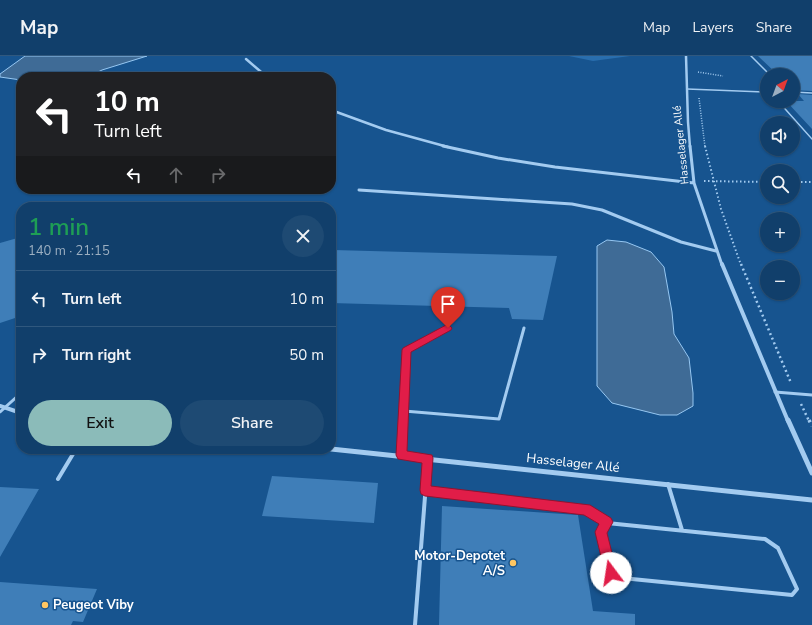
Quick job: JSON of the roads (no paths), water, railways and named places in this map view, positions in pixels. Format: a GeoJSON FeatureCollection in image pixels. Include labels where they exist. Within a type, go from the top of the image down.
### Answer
{"type":"FeatureCollection","features":[{"type":"Feature","properties":{"kind":"street","name":"Hasselager Allé"},"geometry":{"type":"LineString","coordinates":[[686,56],[688,122],[694,181],[716,251],[775,392],[812,473]]}},
{"type":"Feature","properties":{"kind":"street"},"geometry":{"type":"LineString","coordinates":[[246,59],[261,72]]}},
{"type":"Feature","properties":{"kind":"street"},"geometry":{"type":"LineString","coordinates":[[336,112],[431,143],[487,155],[556,167],[694,181]]}},
{"type":"Feature","properties":{"kind":"street"},"geometry":{"type":"LineString","coordinates":[[359,190],[572,204],[602,210],[681,242],[716,251]]}},
{"type":"Feature","properties":{"kind":"street"},"geometry":{"type":"LineString","coordinates":[[2,407],[16,411]]}},
{"type":"Feature","properties":{"kind":"street","name":"Hasselager Allé"},"geometry":{"type":"LineString","coordinates":[[336,448],[812,500]]}},
{"type":"Feature","properties":{"kind":"lane"},"geometry":{"type":"LineString","coordinates":[[751,56],[763,68]]}},
{"type":"Feature","properties":{"kind":"lane"},"geometry":{"type":"LineString","coordinates":[[687,89],[760,92]]}},
{"type":"Feature","properties":{"kind":"lane"},"geometry":{"type":"LineString","coordinates":[[800,92],[812,93]]}},
{"type":"Feature","properties":{"kind":"lane"},"geometry":{"type":"LineString","coordinates":[[784,108],[812,139]]}},
{"type":"Feature","properties":{"kind":"lane"},"geometry":{"type":"LineString","coordinates":[[402,455],[406,350],[448,328]]}},
{"type":"Feature","properties":{"kind":"lane"},"geometry":{"type":"LineString","coordinates":[[404,411],[499,418],[524,328]]}},
{"type":"Feature","properties":{"kind":"lane"},"geometry":{"type":"LineString","coordinates":[[775,392],[812,395]]}},
{"type":"Feature","properties":{"kind":"lane"},"geometry":{"type":"LineString","coordinates":[[0,412],[2,407],[16,397]]}},
{"type":"Feature","properties":{"kind":"lane"},"geometry":{"type":"LineString","coordinates":[[58,479],[73,454]]}},
{"type":"Feature","properties":{"kind":"lane"},"geometry":{"type":"LineString","coordinates":[[415,625],[428,458]]}},
{"type":"Feature","properties":{"kind":"lane"},"geometry":{"type":"LineString","coordinates":[[668,484],[682,530]]}},
{"type":"Feature","properties":{"kind":"lane"},"geometry":{"type":"LineString","coordinates":[[425,490],[586,509],[607,522],[765,540],[778,548],[797,589],[792,595],[622,578],[611,573],[601,532],[607,522]]}},
{"type":"Feature","properties":{"kind":"place","name":"Motor-Depotet A/S"},"geometry":{"type":"Point","coordinates":[513,563]}},
{"type":"Feature","properties":{"kind":"place","name":"Peugeot Viby"},"geometry":{"type":"Point","coordinates":[45,605]}}]}
